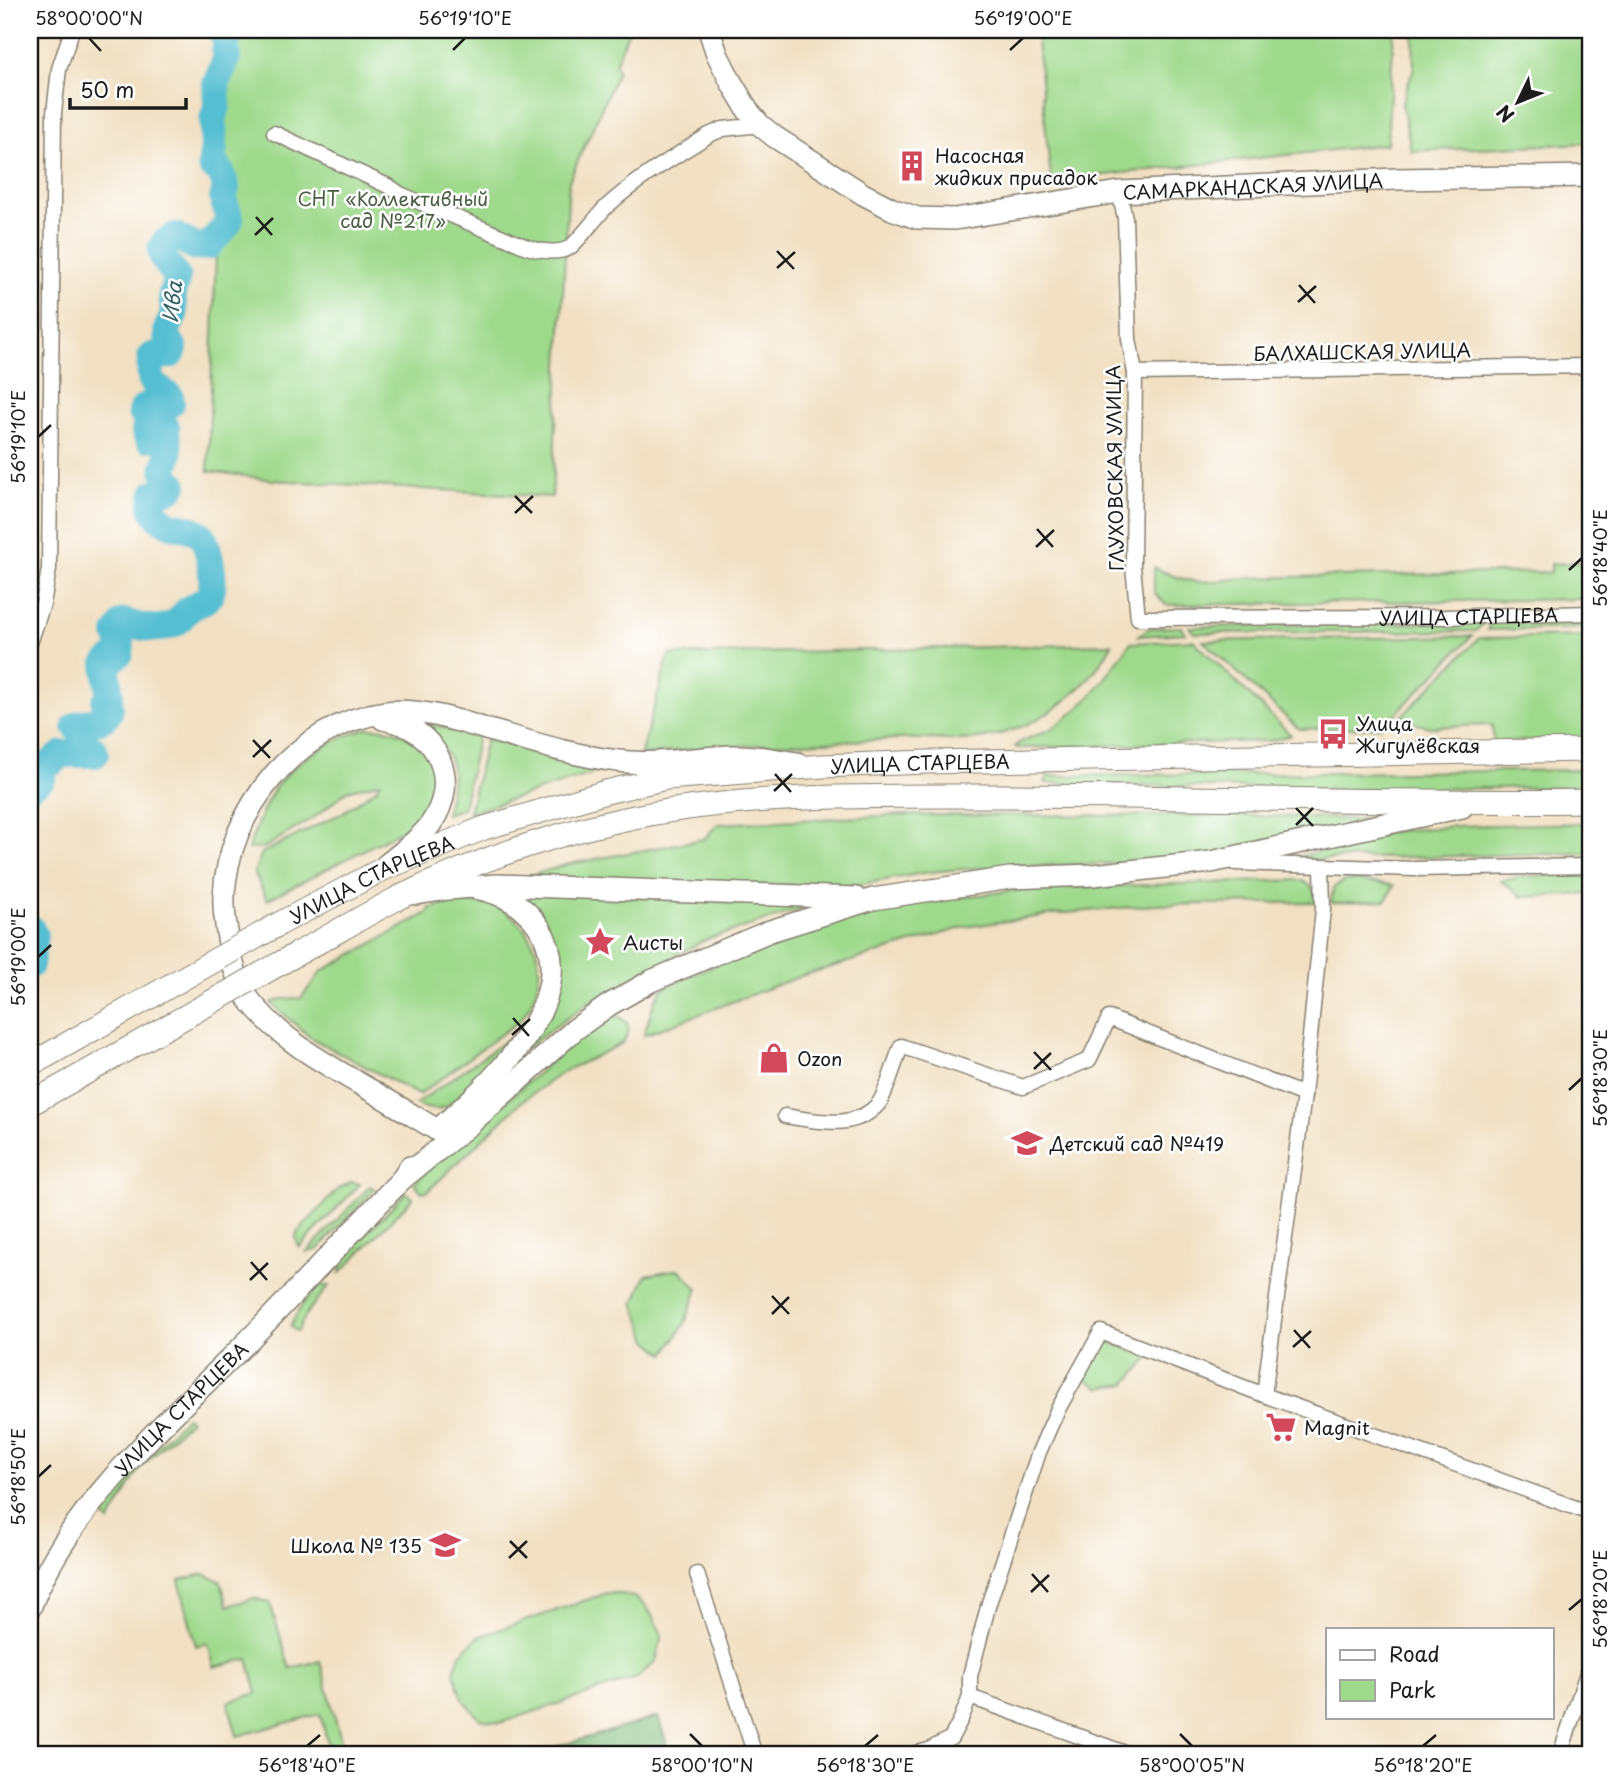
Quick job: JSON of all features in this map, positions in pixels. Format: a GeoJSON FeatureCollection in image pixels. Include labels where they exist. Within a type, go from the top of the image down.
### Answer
{"type":"FeatureCollection","features":[{"type":"Feature","properties":{"kind":"main road","name":"САМАРКАНДСКАЯ УЛИЦА"},"geometry":{"type":"LineString","coordinates":[[709,30],[731,82],[760,125],[863,194],[917,218],[956,219],[1119,192],[1396,179],[1590,176]]}},
{"type":"Feature","properties":{"kind":"main road"},"geometry":{"type":"LineString","coordinates":[[470,1125],[438,1130],[295,1046],[249,1001],[237,977],[226,925],[225,887],[235,840],[263,788],[300,750],[321,735],[353,720],[386,712],[424,714],[618,761],[655,762],[737,756],[823,765]]}},
{"type":"Feature","properties":{"kind":"main road"},"geometry":{"type":"LineString","coordinates":[[353,720],[387,720],[415,730],[434,749],[443,768],[444,792],[437,814],[429,827],[383,869]]}},
{"type":"Feature","properties":{"kind":"main road","name":"УЛИЦА СТАРЦЕВА"},"geometry":{"type":"LineString","coordinates":[[30,1064],[279,924],[383,869],[484,828],[606,792],[666,778],[823,765],[1107,757],[1590,750]]}},
{"type":"Feature","properties":{"kind":"main road","name":"УЛИЦА СТАРЦЕВА"},"geometry":{"type":"LineString","coordinates":[[30,1104],[400,897],[486,860],[620,820],[746,802],[890,796],[1590,801]]}},
{"type":"Feature","properties":{"kind":"main road"},"geometry":{"type":"LineString","coordinates":[[403,1178],[470,1125],[574,1030],[609,1005],[702,958],[769,931],[873,899],[1010,878],[1093,875],[1211,862],[1485,802]]}},
{"type":"Feature","properties":{"kind":"main road"},"geometry":{"type":"LineString","coordinates":[[400,897],[472,887],[507,886],[873,899]]}},
{"type":"Feature","properties":{"kind":"main road","name":"УЛИЦА СТАРЦЕВА"},"geometry":{"type":"LineString","coordinates":[[30,1608],[54,1555],[86,1510],[403,1178],[438,1130],[488,1085],[527,1034],[544,1005],[551,978],[546,942],[527,913],[500,893],[472,887]]}},
{"type":"Feature","properties":{"kind":"main road"},"geometry":{"type":"LineString","coordinates":[[30,1570],[86,1510]]}},
{"type":"Feature","properties":{"kind":"street"},"geometry":{"type":"LineString","coordinates":[[30,643],[43,604],[49,569],[54,113],[59,69],[72,30]]}},
{"type":"Feature","properties":{"kind":"street"},"geometry":{"type":"LineString","coordinates":[[274,133],[400,194],[527,247],[543,251],[564,250],[573,246],[597,216],[617,198],[709,135],[723,130],[760,125]]}},
{"type":"Feature","properties":{"kind":"street","name":"ГЛУХОВСКАЯ УЛИЦА"},"geometry":{"type":"LineString","coordinates":[[1119,192],[1125,218],[1129,339],[1135,373],[1133,566],[1138,618]]}},
{"type":"Feature","properties":{"kind":"street","name":"БАЛХАШСКАЯ УЛИЦА"},"geometry":{"type":"LineString","coordinates":[[1135,373],[1590,366]]}},
{"type":"Feature","properties":{"kind":"street","name":"УЛИЦА СТАРЦЕВА"},"geometry":{"type":"LineString","coordinates":[[1138,618],[1590,613]]}},
{"type":"Feature","properties":{"kind":"street"},"geometry":{"type":"LineString","coordinates":[[1211,862],[1414,869],[1590,866]]}},
{"type":"Feature","properties":{"kind":"street"},"geometry":{"type":"LineString","coordinates":[[1264,1395],[1304,1095],[1323,909],[1322,867]]}},
{"type":"Feature","properties":{"kind":"street"},"geometry":{"type":"LineString","coordinates":[[785,1116],[821,1122],[856,1120],[880,1102],[901,1046],[1023,1087],[1089,1060],[1109,1018],[1304,1095]]}},
{"type":"Feature","properties":{"kind":"street"},"geometry":{"type":"LineString","coordinates":[[909,1755],[929,1750],[951,1738],[970,1697],[970,1676],[989,1603],[1039,1452],[1057,1411],[1101,1332],[1264,1395],[1590,1513]]}},
{"type":"Feature","properties":{"kind":"street"},"geometry":{"type":"LineString","coordinates":[[697,1574],[755,1755]]}},
{"type":"Feature","properties":{"kind":"street"},"geometry":{"type":"LineString","coordinates":[[1560,1755],[1590,1664]]}},
{"type":"Feature","properties":{"kind":"street"},"geometry":{"type":"LineString","coordinates":[[970,1697],[1131,1755]]}},
{"type":"Feature","properties":{"kind":"green space","name":"СНТ «Коллективный сад №217»"},"geometry":{"type":"Polygon","coordinates":[[[259,30],[588,30],[589,33],[597,30],[629,30],[615,64],[618,71],[569,181],[552,497],[273,480],[208,471],[216,254],[229,45],[259,30]]]}},
{"type":"Feature","properties":{"kind":"green space"},"geometry":{"type":"Polygon","coordinates":[[[1036,30],[1394,30],[1387,144],[1051,181],[1036,30]]]}},
{"type":"Feature","properties":{"kind":"green space"},"geometry":{"type":"Polygon","coordinates":[[[1413,30],[1590,30],[1590,143],[1411,151],[1402,103],[1414,67],[1413,30]]]}},
{"type":"Feature","properties":{"kind":"green space"},"geometry":{"type":"Polygon","coordinates":[[[1590,562],[1590,599],[1166,605],[1154,592],[1154,567],[1187,580],[1207,582],[1242,578],[1551,572],[1551,564],[1590,562]]]}},
{"type":"Feature","properties":{"kind":"green space"},"geometry":{"type":"Polygon","coordinates":[[[1484,622],[1476,631],[1195,633],[1189,627],[1484,622]]]}},
{"type":"Feature","properties":{"kind":"green space"},"geometry":{"type":"Polygon","coordinates":[[[1590,622],[1590,628],[1487,630],[1491,623],[1590,622]]]}},
{"type":"Feature","properties":{"kind":"green space"},"geometry":{"type":"Polygon","coordinates":[[[1182,627],[1186,633],[1137,636],[1150,628],[1182,627]]]}},
{"type":"Feature","properties":{"kind":"green space"},"geometry":{"type":"Polygon","coordinates":[[[1472,636],[1390,720],[1379,727],[1299,729],[1203,641],[1472,636]]]}},
{"type":"Feature","properties":{"kind":"green space"},"geometry":{"type":"Polygon","coordinates":[[[1590,636],[1590,740],[1494,742],[1492,725],[1430,727],[1398,720],[1479,638],[1590,636]]]}},
{"type":"Feature","properties":{"kind":"green space"},"geometry":{"type":"Polygon","coordinates":[[[1193,640],[1291,735],[1270,741],[1015,746],[1054,727],[1079,708],[1105,679],[1130,643],[1193,640]]]}},
{"type":"Feature","properties":{"kind":"green space"},"geometry":{"type":"Polygon","coordinates":[[[1112,644],[1090,676],[1063,703],[1030,723],[993,736],[969,740],[909,739],[724,747],[640,756],[669,655],[1112,644]]]}},
{"type":"Feature","properties":{"kind":"green space"},"geometry":{"type":"Polygon","coordinates":[[[422,722],[478,736],[463,808],[446,814],[451,763],[441,746],[418,725],[422,722]]]}},
{"type":"Feature","properties":{"kind":"green space"},"geometry":{"type":"Polygon","coordinates":[[[367,728],[386,729],[403,734],[416,742],[426,754],[435,783],[433,800],[426,818],[267,900],[254,872],[262,853],[342,813],[376,789],[381,782],[347,791],[316,816],[264,848],[248,849],[271,795],[291,770],[311,755],[333,742],[367,728]]]}},
{"type":"Feature","properties":{"kind":"green space"},"geometry":{"type":"Polygon","coordinates":[[[486,739],[613,767],[469,813],[486,739]]]}},
{"type":"Feature","properties":{"kind":"green space"},"geometry":{"type":"Polygon","coordinates":[[[1590,770],[1590,787],[1333,790],[1045,783],[1048,776],[1590,770]]]}},
{"type":"Feature","properties":{"kind":"green space"},"geometry":{"type":"Polygon","coordinates":[[[901,815],[1273,816],[1378,820],[1189,861],[976,868],[929,872],[857,885],[670,885],[528,876],[569,864],[704,839],[718,824],[901,815]]]}},
{"type":"Feature","properties":{"kind":"green space"},"geometry":{"type":"Polygon","coordinates":[[[1590,823],[1590,853],[1286,860],[1396,831],[1456,826],[1590,823]]]}},
{"type":"Feature","properties":{"kind":"green space"},"geometry":{"type":"Polygon","coordinates":[[[1590,873],[1590,894],[1522,897],[1501,881],[1519,877],[1590,873]]]}},
{"type":"Feature","properties":{"kind":"green space"},"geometry":{"type":"Polygon","coordinates":[[[1302,880],[1313,888],[1316,902],[1153,905],[1055,914],[965,927],[801,976],[644,1035],[654,1003],[662,989],[686,977],[805,930],[909,904],[1025,889],[1302,880]]]}},
{"type":"Feature","properties":{"kind":"green space"},"geometry":{"type":"Polygon","coordinates":[[[1344,881],[1394,885],[1386,901],[1331,903],[1333,888],[1344,881]]]}},
{"type":"Feature","properties":{"kind":"green space"},"geometry":{"type":"Polygon","coordinates":[[[520,891],[814,905],[705,940],[591,1001],[523,1050],[552,1006],[547,923],[520,891]]]}},
{"type":"Feature","properties":{"kind":"green space"},"geometry":{"type":"Polygon","coordinates":[[[456,902],[491,903],[521,925],[537,954],[537,986],[531,1003],[520,1020],[419,1095],[311,1038],[271,1003],[281,999],[301,998],[322,971],[428,913],[430,908],[456,902]]]}},
{"type":"Feature","properties":{"kind":"green space"},"geometry":{"type":"Polygon","coordinates":[[[617,1015],[627,1023],[629,1030],[623,1043],[563,1072],[521,1102],[428,1191],[422,1192],[414,1183],[567,1047],[617,1015]]]}},
{"type":"Feature","properties":{"kind":"green space"},"geometry":{"type":"Polygon","coordinates":[[[512,1036],[480,1075],[450,1104],[436,1109],[416,1104],[512,1036]]]}},
{"type":"Feature","properties":{"kind":"green space"},"geometry":{"type":"Polygon","coordinates":[[[351,1182],[360,1184],[299,1248],[297,1233],[338,1189],[351,1182]]]}},
{"type":"Feature","properties":{"kind":"green space"},"geometry":{"type":"Polygon","coordinates":[[[370,1186],[375,1189],[317,1250],[307,1252],[370,1186]]]}},
{"type":"Feature","properties":{"kind":"green space"},"geometry":{"type":"Polygon","coordinates":[[[406,1192],[413,1198],[340,1273],[342,1260],[406,1192]]]}},
{"type":"Feature","properties":{"kind":"green space"},"geometry":{"type":"Polygon","coordinates":[[[679,1269],[698,1289],[684,1325],[665,1354],[648,1340],[634,1303],[646,1275],[679,1269]]]}},
{"type":"Feature","properties":{"kind":"green space"},"geometry":{"type":"Polygon","coordinates":[[[321,1285],[329,1286],[308,1311],[297,1332],[290,1326],[304,1302],[321,1285]]]}},
{"type":"Feature","properties":{"kind":"green space"},"geometry":{"type":"Polygon","coordinates":[[[1104,1340],[1150,1357],[1126,1384],[1099,1388],[1082,1376],[1104,1340]]]}},
{"type":"Feature","properties":{"kind":"green space"},"geometry":{"type":"Polygon","coordinates":[[[186,1417],[190,1420],[140,1468],[109,1522],[102,1507],[186,1417]]]}},
{"type":"Feature","properties":{"kind":"green space"},"geometry":{"type":"Polygon","coordinates":[[[204,1574],[221,1582],[228,1606],[254,1598],[270,1603],[290,1668],[320,1661],[345,1755],[331,1755],[320,1714],[237,1736],[228,1702],[257,1693],[248,1659],[214,1667],[208,1643],[196,1646],[179,1580],[204,1574]]]}},
{"type":"Feature","properties":{"kind":"green space"},"geometry":{"type":"Polygon","coordinates":[[[607,1593],[629,1595],[642,1603],[662,1635],[656,1661],[637,1678],[500,1723],[480,1719],[463,1700],[454,1672],[460,1654],[478,1637],[607,1593]]]}},
{"type":"Feature","properties":{"kind":"green space"},"geometry":{"type":"Polygon","coordinates":[[[658,1717],[667,1744],[625,1755],[528,1755],[658,1717]]]}},
{"type":"Feature","properties":{"kind":"waterway","name":"Ива"},"geometry":{"type":"LineString","coordinates":[[30,786],[42,778],[44,768],[63,754],[95,754],[76,726],[100,720],[108,714],[110,708],[105,702],[110,696],[106,665],[120,653],[121,642],[117,634],[124,622],[150,628],[170,625],[205,600],[212,590],[210,562],[202,537],[192,530],[169,524],[152,508],[155,493],[171,489],[174,485],[164,469],[169,456],[166,427],[161,428],[154,438],[148,438],[145,432],[148,419],[141,412],[145,407],[166,406],[171,403],[170,397],[155,385],[150,373],[151,357],[172,354],[174,348],[167,336],[167,329],[174,315],[172,294],[177,277],[163,258],[161,250],[164,243],[175,236],[196,247],[208,246],[230,219],[223,199],[226,187],[220,170],[211,166],[214,148],[213,120],[217,106],[216,84],[227,57],[227,36],[220,30]]}},
{"type":"Feature","properties":{"kind":"waterway","name":"Ива"},"geometry":{"type":"LineString","coordinates":[[30,928],[34,935],[30,965]]}},
{"type":"Feature","properties":{"kind":"place","name":"Насосная жидких присадок"},"geometry":{"type":"Point","coordinates":[912,166]}},
{"type":"Feature","properties":{"kind":"place","name":"Улица Жигулёвская"},"geometry":{"type":"Point","coordinates":[1333,734]}},
{"type":"Feature","properties":{"kind":"place","name":"Аисты"},"geometry":{"type":"Point","coordinates":[600,942]}},
{"type":"Feature","properties":{"kind":"place","name":"Ozon"},"geometry":{"type":"Point","coordinates":[774,1058]}},
{"type":"Feature","properties":{"kind":"place","name":"Детский сад №419"},"geometry":{"type":"Point","coordinates":[1027,1143]}},
{"type":"Feature","properties":{"kind":"place","name":"Magnit"},"geometry":{"type":"Point","coordinates":[1281,1427]}},
{"type":"Feature","properties":{"kind":"place","name":"Школа № 135"},"geometry":{"type":"Point","coordinates":[445,1545]}}]}
